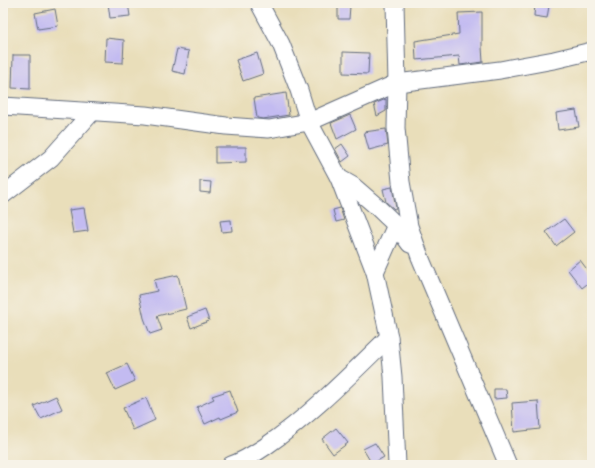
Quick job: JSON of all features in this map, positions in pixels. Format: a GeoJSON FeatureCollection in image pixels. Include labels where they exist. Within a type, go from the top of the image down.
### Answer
{"type":"FeatureCollection","features":[{"type":"Feature","properties":{"kind":"street"},"geometry":{"type":"LineString","coordinates":[[259,3],[281,44],[299,90],[309,122],[339,178],[375,272],[389,337],[393,377],[397,465]]}},
{"type":"Feature","properties":{"kind":"street"},"geometry":{"type":"LineString","coordinates":[[394,3],[397,83],[396,128],[401,182],[409,226],[420,257],[508,465]]}},
{"type":"Feature","properties":{"kind":"street"},"geometry":{"type":"LineString","coordinates":[[3,106],[145,115],[226,126],[269,129],[309,122],[397,83],[500,70],[592,51]]}},
{"type":"Feature","properties":{"kind":"street"},"geometry":{"type":"LineString","coordinates":[[3,195],[51,158],[92,112]]}},
{"type":"Feature","properties":{"kind":"street"},"geometry":{"type":"LineString","coordinates":[[339,178],[353,186],[396,225],[420,257]]}},
{"type":"Feature","properties":{"kind":"street"},"geometry":{"type":"LineString","coordinates":[[375,272],[396,225]]}},
{"type":"Feature","properties":{"kind":"street"},"geometry":{"type":"LineString","coordinates":[[231,465],[243,461],[279,437],[319,404],[389,337]]}},
{"type":"Feature","properties":{"kind":"building"},"geometry":{"type":"Polygon","coordinates":[[[108,3],[128,3],[130,16],[110,18],[108,3]]]}},
{"type":"Feature","properties":{"kind":"building"},"geometry":{"type":"Polygon","coordinates":[[[535,4],[549,6],[547,18],[534,16],[535,4]]]}},
{"type":"Feature","properties":{"kind":"building"},"geometry":{"type":"Polygon","coordinates":[[[338,6],[350,6],[349,19],[338,19],[338,6]]]}},
{"type":"Feature","properties":{"kind":"building"},"geometry":{"type":"Polygon","coordinates":[[[55,9],[58,26],[38,29],[35,13],[55,9]]]}},
{"type":"Feature","properties":{"kind":"building"},"geometry":{"type":"Polygon","coordinates":[[[482,12],[483,62],[460,65],[459,56],[416,60],[415,41],[459,34],[458,13],[482,12]]]}},
{"type":"Feature","properties":{"kind":"building"},"geometry":{"type":"Polygon","coordinates":[[[106,38],[124,40],[123,63],[105,62],[106,38]]]}},
{"type":"Feature","properties":{"kind":"building"},"geometry":{"type":"Polygon","coordinates":[[[177,49],[189,51],[185,74],[172,71],[177,49]]]}},
{"type":"Feature","properties":{"kind":"building"},"geometry":{"type":"Polygon","coordinates":[[[343,52],[369,53],[368,74],[343,73],[343,52]]]}},
{"type":"Feature","properties":{"kind":"building"},"geometry":{"type":"Polygon","coordinates":[[[257,53],[263,74],[243,81],[236,60],[257,53]]]}},
{"type":"Feature","properties":{"kind":"building"},"geometry":{"type":"Polygon","coordinates":[[[13,55],[30,55],[30,89],[12,88],[13,55]]]}},
{"type":"Feature","properties":{"kind":"building"},"geometry":{"type":"Polygon","coordinates":[[[286,93],[289,115],[263,119],[257,118],[254,98],[286,93]]]}},
{"type":"Feature","properties":{"kind":"building"},"geometry":{"type":"Polygon","coordinates":[[[386,99],[386,111],[377,116],[374,104],[386,99]]]}},
{"type":"Feature","properties":{"kind":"building"},"geometry":{"type":"Polygon","coordinates":[[[576,110],[579,127],[558,130],[556,113],[576,110]]]}},
{"type":"Feature","properties":{"kind":"building"},"geometry":{"type":"Polygon","coordinates":[[[350,115],[356,129],[337,139],[331,123],[350,115]]]}},
{"type":"Feature","properties":{"kind":"building"},"geometry":{"type":"Polygon","coordinates":[[[386,129],[388,145],[369,150],[364,132],[386,129]]]}},
{"type":"Feature","properties":{"kind":"building"},"geometry":{"type":"Polygon","coordinates":[[[342,144],[350,156],[342,162],[335,149],[342,144]]]}},
{"type":"Feature","properties":{"kind":"building"},"geometry":{"type":"Polygon","coordinates":[[[215,147],[246,147],[246,162],[215,163],[215,147]]]}},
{"type":"Feature","properties":{"kind":"building"},"geometry":{"type":"Polygon","coordinates":[[[200,181],[211,182],[210,193],[200,192],[200,181]]]}},
{"type":"Feature","properties":{"kind":"building"},"geometry":{"type":"Polygon","coordinates":[[[392,187],[396,208],[394,209],[386,202],[383,189],[392,187]]]}},
{"type":"Feature","properties":{"kind":"building"},"geometry":{"type":"Polygon","coordinates":[[[84,208],[88,231],[73,233],[69,210],[84,208]]]}},
{"type":"Feature","properties":{"kind":"building"},"geometry":{"type":"Polygon","coordinates":[[[340,208],[344,220],[336,222],[333,210],[340,208]]]}},
{"type":"Feature","properties":{"kind":"building"},"geometry":{"type":"Polygon","coordinates":[[[564,219],[574,232],[556,246],[546,232],[564,219]]]}},
{"type":"Feature","properties":{"kind":"building"},"geometry":{"type":"Polygon","coordinates":[[[231,220],[232,231],[222,232],[220,221],[231,220]]]}},
{"type":"Feature","properties":{"kind":"building"},"geometry":{"type":"Polygon","coordinates":[[[580,260],[592,276],[592,280],[582,288],[568,270],[580,260]]]}},
{"type":"Feature","properties":{"kind":"building"},"geometry":{"type":"Polygon","coordinates":[[[178,275],[186,309],[157,316],[162,330],[150,334],[144,318],[139,295],[157,291],[154,280],[178,275]]]}},
{"type":"Feature","properties":{"kind":"building"},"geometry":{"type":"Polygon","coordinates":[[[205,310],[209,321],[191,328],[187,317],[205,310]]]}},
{"type":"Feature","properties":{"kind":"building"},"geometry":{"type":"Polygon","coordinates":[[[127,364],[135,381],[115,390],[107,373],[127,364]]]}},
{"type":"Feature","properties":{"kind":"building"},"geometry":{"type":"Polygon","coordinates":[[[494,389],[506,389],[507,398],[494,399],[494,389]]]}},
{"type":"Feature","properties":{"kind":"building"},"geometry":{"type":"Polygon","coordinates":[[[230,390],[238,412],[221,419],[220,417],[205,424],[197,407],[214,399],[212,396],[230,390]]]}},
{"type":"Feature","properties":{"kind":"building"},"geometry":{"type":"Polygon","coordinates":[[[56,396],[62,409],[41,419],[34,406],[56,396]]]}},
{"type":"Feature","properties":{"kind":"building"},"geometry":{"type":"Polygon","coordinates":[[[146,398],[155,420],[133,430],[123,408],[146,398]]]}},
{"type":"Feature","properties":{"kind":"building"},"geometry":{"type":"Polygon","coordinates":[[[538,401],[540,429],[514,432],[512,403],[538,401]]]}},
{"type":"Feature","properties":{"kind":"building"},"geometry":{"type":"Polygon","coordinates":[[[336,428],[348,443],[333,454],[322,439],[336,428]]]}},
{"type":"Feature","properties":{"kind":"building"},"geometry":{"type":"Polygon","coordinates":[[[375,443],[384,457],[372,464],[363,449],[375,443]]]}}]}
